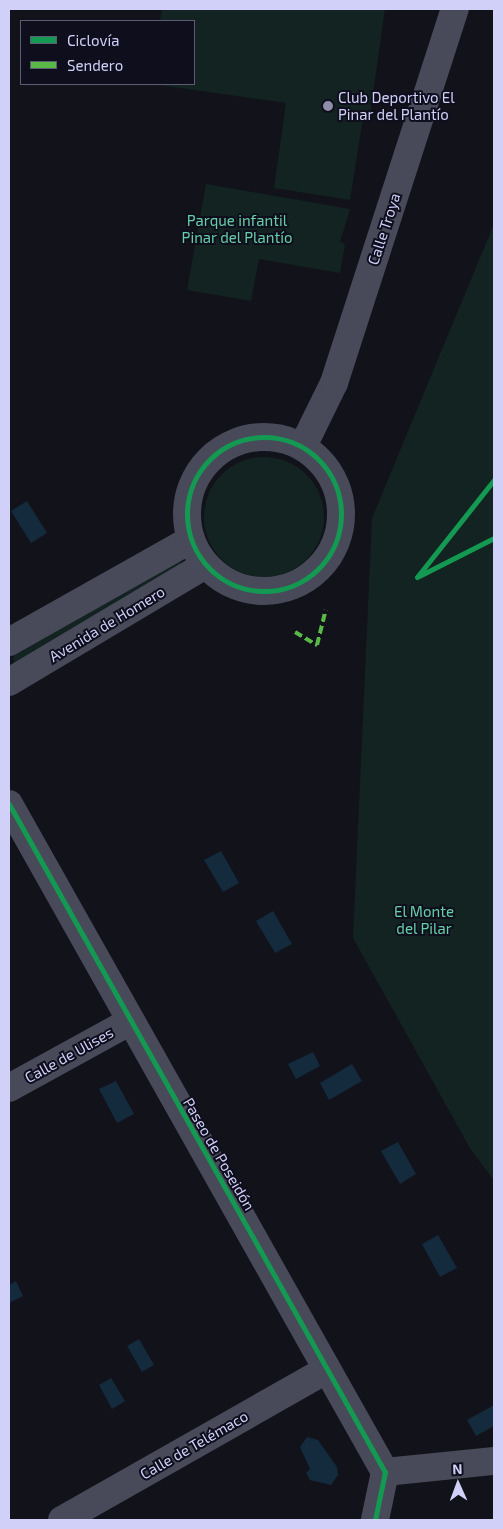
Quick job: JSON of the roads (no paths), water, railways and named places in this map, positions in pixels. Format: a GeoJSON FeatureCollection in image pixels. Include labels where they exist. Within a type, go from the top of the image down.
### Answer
{"type":"FeatureCollection","features":[{"type":"Feature","properties":{"kind":"street","name":"Calle Troya"},"geometry":{"type":"LineString","coordinates":[[303,446],[334,383],[455,9]]}},
{"type":"Feature","properties":{"kind":"street"},"geometry":{"type":"LineString","coordinates":[[257,436],[281,438],[303,446],[321,461],[341,503],[336,542],[320,568],[301,582],[276,590],[250,590],[225,582],[205,565],[190,540],[186,517],[188,493],[198,471],[214,454],[234,441],[257,436]]}},
{"type":"Feature","properties":{"kind":"street"},"geometry":{"type":"LineString","coordinates":[[9,642],[190,540]]}},
{"type":"Feature","properties":{"kind":"street","name":"Avenida de Homero"},"geometry":{"type":"LineString","coordinates":[[9,682],[205,565]]}},
{"type":"Feature","properties":{"kind":"street","name":"Paseo de Poseidón"},"geometry":{"type":"LineString","coordinates":[[9,804],[129,1022],[385,1472]]}},
{"type":"Feature","properties":{"kind":"street","name":"Calle de Ulises"},"geometry":{"type":"LineString","coordinates":[[9,1088],[129,1022]]}},
{"type":"Feature","properties":{"kind":"street","name":"Calle de Telémaco"},"geometry":{"type":"LineString","coordinates":[[62,1520],[326,1370]]}},
{"type":"Feature","properties":{"kind":"street"},"geometry":{"type":"LineString","coordinates":[[375,1520],[385,1472],[494,1461]]}},
{"type":"Feature","properties":{"kind":"water"},"geometry":{"type":"Polygon","coordinates":[[[27,501],[47,533],[31,543],[11,511],[27,501]]]}},
{"type":"Feature","properties":{"kind":"water"},"geometry":{"type":"Polygon","coordinates":[[[221,851],[239,883],[223,892],[204,860],[221,851]]]}},
{"type":"Feature","properties":{"kind":"water"},"geometry":{"type":"Polygon","coordinates":[[[273,911],[292,944],[275,953],[256,921],[273,911]]]}},
{"type":"Feature","properties":{"kind":"water"},"geometry":{"type":"Polygon","coordinates":[[[313,1052],[320,1066],[296,1079],[288,1064],[313,1052]]]}},
{"type":"Feature","properties":{"kind":"water"},"geometry":{"type":"Polygon","coordinates":[[[352,1064],[362,1081],[329,1100],[320,1083],[352,1064]]]}},
{"type":"Feature","properties":{"kind":"water"},"geometry":{"type":"Polygon","coordinates":[[[116,1081],[134,1114],[117,1123],[99,1089],[116,1081]]]}},
{"type":"Feature","properties":{"kind":"water"},"geometry":{"type":"Polygon","coordinates":[[[398,1142],[416,1174],[400,1184],[381,1151],[398,1142]]]}},
{"type":"Feature","properties":{"kind":"water"},"geometry":{"type":"Polygon","coordinates":[[[438,1235],[457,1268],[440,1277],[422,1244],[438,1235]]]}},
{"type":"Feature","properties":{"kind":"water"},"geometry":{"type":"Polygon","coordinates":[[[16,1281],[23,1296],[9,1303],[9,1285],[16,1281]]]}},
{"type":"Feature","properties":{"kind":"water"},"geometry":{"type":"Polygon","coordinates":[[[139,1339],[154,1365],[142,1372],[127,1346],[139,1339]]]}},
{"type":"Feature","properties":{"kind":"water"},"geometry":{"type":"Polygon","coordinates":[[[111,1378],[125,1401],[112,1409],[99,1385],[111,1378]]]}},
{"type":"Feature","properties":{"kind":"water"},"geometry":{"type":"Polygon","coordinates":[[[494,1405],[494,1426],[476,1436],[467,1420],[494,1405]]]}},
{"type":"Feature","properties":{"kind":"water"},"geometry":{"type":"Polygon","coordinates":[[[307,1437],[318,1440],[337,1467],[338,1475],[331,1485],[310,1480],[306,1473],[310,1469],[300,1447],[307,1437]]]}},
{"type":"Feature","properties":{"kind":"place","name":"Club Deportivo El Pinar del Plantío"},"geometry":{"type":"Point","coordinates":[328,106]}},
{"type":"Feature","properties":{"kind":"park label","name":"Parque infantil Pinar del Plantío"},"geometry":{"type":"Point","coordinates":[237,228]}},
{"type":"Feature","properties":{"kind":"park label","name":"El Monte del Pilar"},"geometry":{"type":"Point","coordinates":[424,920]}}]}
